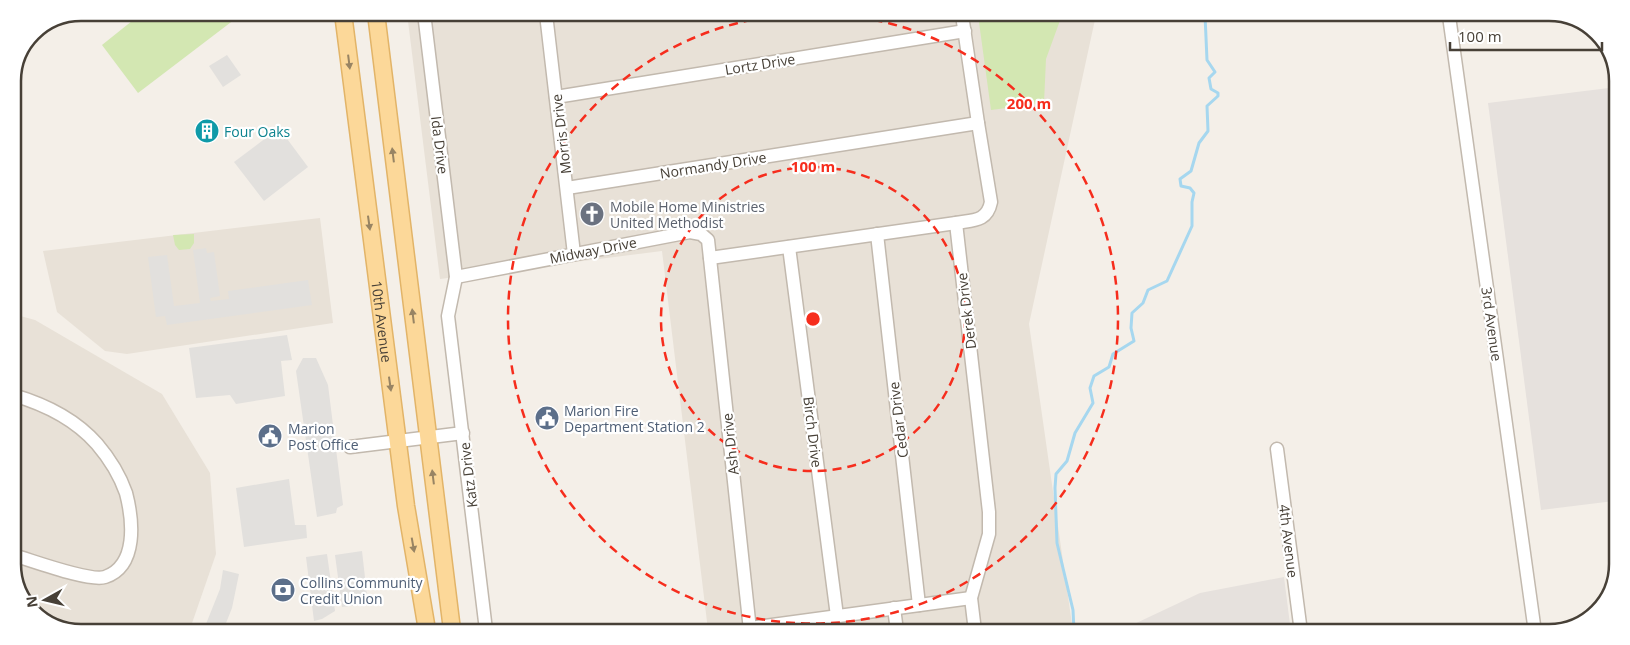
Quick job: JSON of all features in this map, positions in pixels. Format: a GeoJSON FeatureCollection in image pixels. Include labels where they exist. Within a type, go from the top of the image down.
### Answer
{"type":"FeatureCollection","features":[{"type":"Feature","properties":{"kind":"main road","name":"10th Avenue"},"geometry":{"type":"LineString","coordinates":[[344,21],[406,506],[426,624]]}},
{"type":"Feature","properties":{"kind":"main road"},"geometry":{"type":"LineString","coordinates":[[377,21],[451,624]]}},
{"type":"Feature","properties":{"kind":"street","name":"Ida Drive"},"geometry":{"type":"LineString","coordinates":[[425,21],[456,277]]}},
{"type":"Feature","properties":{"kind":"street","name":"Morris Drive"},"geometry":{"type":"LineString","coordinates":[[547,21],[574,254]]}},
{"type":"Feature","properties":{"kind":"street"},"geometry":{"type":"LineString","coordinates":[[710,258],[956,223],[983,217],[990,211],[991,202],[963,21]]}},
{"type":"Feature","properties":{"kind":"street","name":"3rd Avenue"},"geometry":{"type":"LineString","coordinates":[[1450,21],[1534,624]]}},
{"type":"Feature","properties":{"kind":"street","name":"Lortz Drive"},"geometry":{"type":"LineString","coordinates":[[556,97],[965,31]]}},
{"type":"Feature","properties":{"kind":"street","name":"Normandy Drive"},"geometry":{"type":"LineString","coordinates":[[567,188],[978,123]]}},
{"type":"Feature","properties":{"kind":"street","name":"Derek Drive"},"geometry":{"type":"LineString","coordinates":[[956,223],[989,512],[989,534],[971,598],[974,624]]}},
{"type":"Feature","properties":{"kind":"street","name":"Midway Drive"},"geometry":{"type":"LineString","coordinates":[[456,277],[690,232],[701,234],[708,240],[710,258]]}},
{"type":"Feature","properties":{"kind":"street","name":"Cedar Drive"},"geometry":{"type":"LineString","coordinates":[[877,234],[920,605]]}},
{"type":"Feature","properties":{"kind":"street","name":"Birch Drive"},"geometry":{"type":"LineString","coordinates":[[789,247],[837,616]]}},
{"type":"Feature","properties":{"kind":"street","name":"Ash Drive"},"geometry":{"type":"LineString","coordinates":[[710,258],[749,624]]}},
{"type":"Feature","properties":{"kind":"street"},"geometry":{"type":"LineString","coordinates":[[456,277],[448,316],[463,432]]}},
{"type":"Feature","properties":{"kind":"street"},"geometry":{"type":"LineString","coordinates":[[21,398],[60,414],[96,443],[109,460],[125,492],[130,511],[131,534],[128,555],[118,569],[104,577],[86,576],[21,557]]}},
{"type":"Feature","properties":{"kind":"street","name":"Katz Drive"},"geometry":{"type":"LineString","coordinates":[[350,447],[463,432],[485,624]]}},
{"type":"Feature","properties":{"kind":"street","name":"4th Avenue"},"geometry":{"type":"LineString","coordinates":[[1277,449],[1300,624]]}},
{"type":"Feature","properties":{"kind":"street"},"geometry":{"type":"LineString","coordinates":[[824,624],[837,616],[971,598]]}},
{"type":"Feature","properties":{"kind":"street"},"geometry":{"type":"LineString","coordinates":[[894,608],[895,624]]}},
{"type":"Feature","properties":{"kind":"shaded area"},"geometry":{"type":"Polygon","coordinates":[[[408,21],[1095,21],[1029,324],[1072,624],[707,624],[662,251],[440,279],[408,21]]]}},
{"type":"Feature","properties":{"kind":"shaded area"},"geometry":{"type":"Polygon","coordinates":[[[227,55],[241,75],[223,87],[209,66],[227,55]]]}},
{"type":"Feature","properties":{"kind":"shaded area"},"geometry":{"type":"Polygon","coordinates":[[[1609,88],[1609,502],[1541,510],[1488,103],[1609,88]]]}},
{"type":"Feature","properties":{"kind":"shaded area"},"geometry":{"type":"Polygon","coordinates":[[[279,128],[308,167],[264,201],[234,162],[279,128]]]}},
{"type":"Feature","properties":{"kind":"shaded area"},"geometry":{"type":"Polygon","coordinates":[[[320,218],[333,323],[127,354],[105,351],[57,312],[43,251],[320,218]]]}},
{"type":"Feature","properties":{"kind":"shaded area"},"geometry":{"type":"Polygon","coordinates":[[[206,248],[207,253],[214,252],[220,296],[210,298],[211,301],[229,299],[228,291],[308,280],[312,305],[167,325],[165,316],[156,317],[148,257],[167,255],[174,306],[200,303],[193,250],[206,248]]]}},
{"type":"Feature","properties":{"kind":"shaded area"},"geometry":{"type":"Polygon","coordinates":[[[21,316],[35,320],[162,394],[210,473],[216,554],[192,624],[70,623],[55,618],[45,611],[29,594],[24,583],[21,567],[21,316]]]}},
{"type":"Feature","properties":{"kind":"shaded area"},"geometry":{"type":"Polygon","coordinates":[[[287,335],[292,360],[281,361],[285,396],[236,404],[230,395],[196,398],[189,348],[287,335]]]}},
{"type":"Feature","properties":{"kind":"shaded area"},"geometry":{"type":"Polygon","coordinates":[[[303,358],[316,358],[328,385],[343,505],[337,508],[336,513],[317,517],[296,371],[303,358]]]}},
{"type":"Feature","properties":{"kind":"shaded area"},"geometry":{"type":"Polygon","coordinates":[[[289,479],[295,525],[306,525],[307,538],[244,547],[236,488],[289,479]]]}},
{"type":"Feature","properties":{"kind":"shaded area"},"geometry":{"type":"Polygon","coordinates":[[[362,551],[368,604],[342,607],[335,555],[362,551]]]}},
{"type":"Feature","properties":{"kind":"shaded area"},"geometry":{"type":"Polygon","coordinates":[[[327,554],[335,611],[322,619],[314,621],[306,557],[327,554]]]}},
{"type":"Feature","properties":{"kind":"shaded area"},"geometry":{"type":"Polygon","coordinates":[[[223,570],[239,574],[226,624],[206,624],[220,589],[223,570]]]}},
{"type":"Feature","properties":{"kind":"shaded area"},"geometry":{"type":"Polygon","coordinates":[[[1284,577],[1290,624],[1134,624],[1200,593],[1284,577]]]}},
{"type":"Feature","properties":{"kind":"green space"},"geometry":{"type":"Polygon","coordinates":[[[132,21],[232,21],[138,93],[102,45],[132,21]]]}},
{"type":"Feature","properties":{"kind":"green space"},"geometry":{"type":"Polygon","coordinates":[[[979,21],[1060,21],[1046,59],[1044,103],[991,110],[979,21]]]}},
{"type":"Feature","properties":{"kind":"green space"},"geometry":{"type":"Polygon","coordinates":[[[194,234],[194,243],[190,249],[179,250],[175,245],[173,235],[194,234]]]}},
{"type":"Feature","properties":{"kind":"waterway"},"geometry":{"type":"LineString","coordinates":[[1074,624],[1073,610],[1057,543],[1056,474],[1067,461],[1075,433],[1093,403],[1090,388],[1094,376],[1109,367],[1113,354],[1134,341],[1131,328],[1132,313],[1143,303],[1148,290],[1167,281],[1192,226],[1194,193],[1190,188],[1181,186],[1180,179],[1191,171],[1199,143],[1208,131],[1207,106],[1218,96],[1218,93],[1211,89],[1209,78],[1215,72],[1207,60],[1205,21]]}},
{"type":"Feature","properties":{"kind":"place","name":"Four Oaks"},"geometry":{"type":"Point","coordinates":[207,131]}},
{"type":"Feature","properties":{"kind":"place","name":"Mobile Home Ministries United Methodist"},"geometry":{"type":"Point","coordinates":[592,214]}},
{"type":"Feature","properties":{"kind":"place","name":"Marion Fire Department Station 2"},"geometry":{"type":"Point","coordinates":[547,418]}},
{"type":"Feature","properties":{"kind":"place","name":"Marion Post Office"},"geometry":{"type":"Point","coordinates":[270,436]}},
{"type":"Feature","properties":{"kind":"place","name":"Collins Community Credit Union"},"geometry":{"type":"Point","coordinates":[283,590]}}]}
